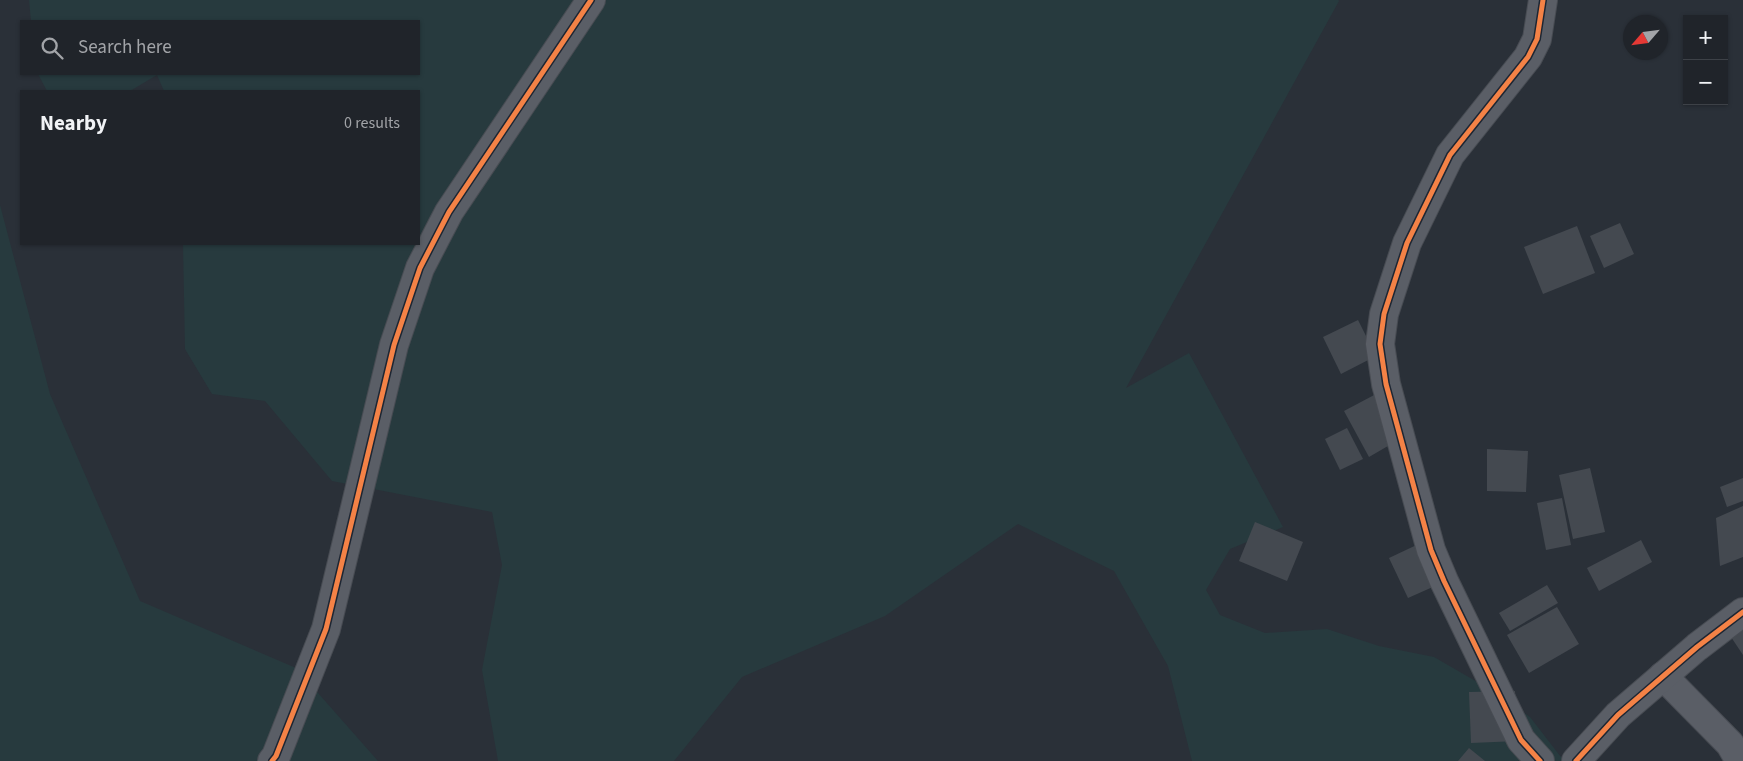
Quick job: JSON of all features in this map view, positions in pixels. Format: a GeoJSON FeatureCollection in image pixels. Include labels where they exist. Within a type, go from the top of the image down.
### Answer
{"type":"FeatureCollection","features":[{"type":"Feature","properties":{"kind":"street"},"geometry":{"type":"LineString","coordinates":[[272,761],[276,756],[326,629],[394,344],[420,268],[448,212],[591,0]]}},
{"type":"Feature","properties":{"kind":"street"},"geometry":{"type":"LineString","coordinates":[[1540,761],[1521,740],[1444,581],[1431,550],[1386,384],[1380,344],[1384,314],[1407,243],[1450,154],[1528,57],[1537,39],[1543,0]]}},
{"type":"Feature","properties":{"kind":"street"},"geometry":{"type":"LineString","coordinates":[[1576,761],[1618,715],[1743,612]]}},
{"type":"Feature","properties":{"kind":"street"},"geometry":{"type":"LineString","coordinates":[[1663,676],[1730,744],[1740,761]]}},
{"type":"Feature","properties":{"kind":"green space"},"geometry":{"type":"Polygon","coordinates":[[[29,0],[1338,0],[1126,388],[1189,353],[1283,527],[1230,549],[1206,590],[1220,615],[1265,633],[1327,629],[1379,646],[1434,657],[1491,690],[1530,717],[1564,761],[1192,761],[1168,666],[1114,571],[1018,524],[885,616],[742,677],[674,761],[498,761],[482,670],[502,565],[492,512],[332,481],[265,401],[212,394],[185,349],[183,245],[420,245],[420,90],[164,90],[157,75],[420,75],[420,20],[31,20],[29,0]]]}},
{"type":"Feature","properties":{"kind":"green space"},"geometry":{"type":"Polygon","coordinates":[[[39,75],[157,75],[132,90],[46,90],[39,75]]]}},
{"type":"Feature","properties":{"kind":"green space"},"geometry":{"type":"Polygon","coordinates":[[[0,205],[50,394],[140,601],[296,668],[378,761],[0,761],[0,205]]]}},
{"type":"Feature","properties":{"kind":"building"},"geometry":{"type":"Polygon","coordinates":[[[1620,223],[1634,254],[1604,268],[1590,236],[1620,223]]]}},
{"type":"Feature","properties":{"kind":"building"},"geometry":{"type":"Polygon","coordinates":[[[1577,226],[1595,273],[1543,294],[1524,247],[1577,226]]]}},
{"type":"Feature","properties":{"kind":"building"},"geometry":{"type":"Polygon","coordinates":[[[1358,320],[1376,356],[1341,374],[1323,337],[1358,320]]]}},
{"type":"Feature","properties":{"kind":"building"},"geometry":{"type":"Polygon","coordinates":[[[1376,394],[1400,439],[1369,457],[1344,411],[1376,394]]]}},
{"type":"Feature","properties":{"kind":"building"},"geometry":{"type":"Polygon","coordinates":[[[1347,428],[1363,459],[1340,470],[1325,439],[1347,428]]]}},
{"type":"Feature","properties":{"kind":"building"},"geometry":{"type":"Polygon","coordinates":[[[1487,449],[1528,451],[1526,492],[1487,491],[1487,449]]]}},
{"type":"Feature","properties":{"kind":"building"},"geometry":{"type":"Polygon","coordinates":[[[1590,468],[1605,532],[1573,539],[1559,475],[1590,468]]]}},
{"type":"Feature","properties":{"kind":"building"},"geometry":{"type":"Polygon","coordinates":[[[1743,478],[1743,501],[1727,507],[1720,487],[1743,478]]]}},
{"type":"Feature","properties":{"kind":"building"},"geometry":{"type":"Polygon","coordinates":[[[1562,498],[1571,545],[1546,550],[1537,503],[1562,498]]]}},
{"type":"Feature","properties":{"kind":"building"},"geometry":{"type":"Polygon","coordinates":[[[1743,506],[1743,557],[1720,566],[1716,518],[1743,506]]]}},
{"type":"Feature","properties":{"kind":"building"},"geometry":{"type":"Polygon","coordinates":[[[1255,522],[1303,542],[1287,581],[1239,561],[1255,522]]]}},
{"type":"Feature","properties":{"kind":"building"},"geometry":{"type":"Polygon","coordinates":[[[1641,540],[1652,562],[1599,591],[1587,568],[1641,540]]]}},
{"type":"Feature","properties":{"kind":"building"},"geometry":{"type":"Polygon","coordinates":[[[1425,541],[1444,582],[1408,598],[1389,558],[1425,541]]]}},
{"type":"Feature","properties":{"kind":"building"},"geometry":{"type":"Polygon","coordinates":[[[1547,585],[1558,603],[1510,631],[1499,613],[1547,585]]]}},
{"type":"Feature","properties":{"kind":"building"},"geometry":{"type":"Polygon","coordinates":[[[1557,607],[1579,644],[1529,673],[1507,635],[1557,607]]]}},
{"type":"Feature","properties":{"kind":"building"},"geometry":{"type":"Polygon","coordinates":[[[1743,624],[1743,655],[1729,634],[1743,624]]]}},
{"type":"Feature","properties":{"kind":"building"},"geometry":{"type":"Polygon","coordinates":[[[1515,691],[1518,741],[1471,743],[1469,692],[1515,691]]]}},
{"type":"Feature","properties":{"kind":"building"},"geometry":{"type":"Polygon","coordinates":[[[1469,748],[1485,761],[1458,761],[1469,748]]]}},
{"type":"Feature","properties":{"kind":"cycle path"},"geometry":{"type":"LineString","coordinates":[[272,761],[276,756],[326,629],[394,345],[420,268],[449,212],[591,0]]}},
{"type":"Feature","properties":{"kind":"cycle path"},"geometry":{"type":"LineString","coordinates":[[1540,761],[1521,740],[1444,581],[1431,550],[1386,384],[1380,344],[1384,314],[1407,243],[1450,155],[1528,57],[1537,39],[1543,0]]}},
{"type":"Feature","properties":{"kind":"cycle path"},"geometry":{"type":"LineString","coordinates":[[1576,761],[1618,715],[1697,647],[1743,612]]}}]}
